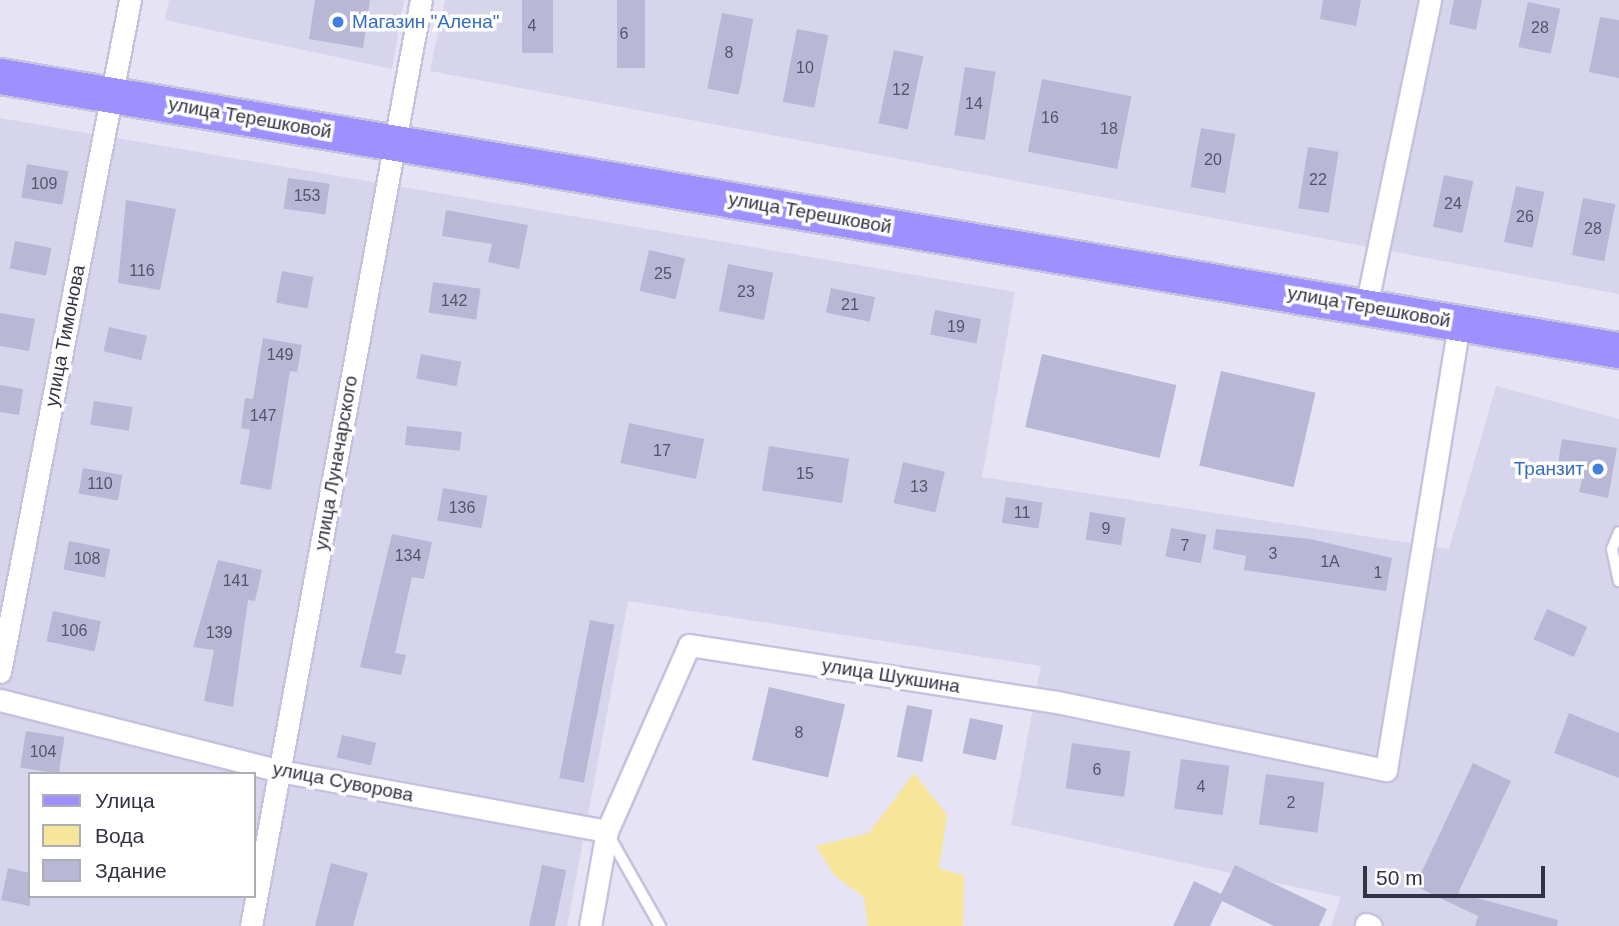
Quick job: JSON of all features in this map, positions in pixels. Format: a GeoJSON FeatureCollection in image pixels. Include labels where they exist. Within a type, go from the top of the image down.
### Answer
{"type":"FeatureCollection","features":[{"type":"Feature","properties":{"kind":"main road","name":"улица Терешковой"},"geometry":{"type":"LineString","coordinates":[[0,76],[1619,350]]}},
{"type":"Feature","properties":{"kind":"street","name":"улица Тимонова"},"geometry":{"type":"LineString","coordinates":[[0,672],[130,0]]}},
{"type":"Feature","properties":{"kind":"street","name":"улица Луначарского"},"geometry":{"type":"LineString","coordinates":[[251,926],[421,0]]}},
{"type":"Feature","properties":{"kind":"street"},"geometry":{"type":"LineString","coordinates":[[1366,307],[1430,0]]}},
{"type":"Feature","properties":{"kind":"street","name":"улица Шукшина"},"geometry":{"type":"LineString","coordinates":[[590,926],[607,831],[689,645],[1057,702],[1386,770],[1459,323]]}},
{"type":"Feature","properties":{"kind":"street","name":"улица Суворова"},"geometry":{"type":"LineString","coordinates":[[0,700],[280,771],[607,831]]}},
{"type":"Feature","properties":{"kind":"lane"},"geometry":{"type":"LineString","coordinates":[[1619,531],[1612,549],[1619,581]]}},
{"type":"Feature","properties":{"kind":"lane"},"geometry":{"type":"LineString","coordinates":[[607,831],[660,926]]}},
{"type":"Feature","properties":{"kind":"shaded area"},"geometry":{"type":"Polygon","coordinates":[[[169,0],[404,0],[392,69],[165,20],[169,0]]]}},
{"type":"Feature","properties":{"kind":"shaded area"},"geometry":{"type":"Polygon","coordinates":[[[445,0],[1619,0],[1619,294],[430,71],[445,0]]]}},
{"type":"Feature","properties":{"kind":"shaded area"},"geometry":{"type":"Polygon","coordinates":[[[0,118],[1015,292],[982,477],[1449,549],[1496,386],[1619,419],[1619,926],[1331,926],[1341,897],[1011,825],[1041,666],[628,601],[567,926],[0,926],[0,118]]]}},
{"type":"Feature","properties":{"kind":"water"},"geometry":{"type":"Polygon","coordinates":[[[914,773],[947,815],[939,869],[964,875],[963,926],[868,926],[864,897],[835,876],[816,846],[869,833],[914,773]]]}},
{"type":"Feature","properties":{"kind":"building"},"geometry":{"type":"Polygon","coordinates":[[[315,0],[370,0],[363,48],[309,39],[315,0]]]}},
{"type":"Feature","properties":{"kind":"building"},"geometry":{"type":"Polygon","coordinates":[[[522,0],[553,0],[553,53],[522,53],[522,0]]]}},
{"type":"Feature","properties":{"kind":"building"},"geometry":{"type":"Polygon","coordinates":[[[617,0],[645,0],[645,68],[617,68],[617,0]]]}},
{"type":"Feature","properties":{"kind":"building"},"geometry":{"type":"Polygon","coordinates":[[[1323,0],[1361,0],[1356,26],[1320,19],[1323,0]]]}},
{"type":"Feature","properties":{"kind":"building"},"geometry":{"type":"Polygon","coordinates":[[[1454,0],[1482,0],[1476,30],[1449,24],[1454,0]]]}},
{"type":"Feature","properties":{"kind":"building"},"geometry":{"type":"Polygon","coordinates":[[[1528,2],[1560,9],[1551,54],[1518,47],[1528,2]]]}},
{"type":"Feature","properties":{"kind":"building"},"geometry":{"type":"Polygon","coordinates":[[[722,13],[753,19],[739,95],[707,89],[722,13]]]}},
{"type":"Feature","properties":{"kind":"building"},"geometry":{"type":"Polygon","coordinates":[[[1600,17],[1619,20],[1619,78],[1589,72],[1600,17]]]}},
{"type":"Feature","properties":{"kind":"building"},"geometry":{"type":"Polygon","coordinates":[[[797,29],[828,35],[814,108],[783,102],[797,29]]]}},
{"type":"Feature","properties":{"kind":"building"},"geometry":{"type":"Polygon","coordinates":[[[894,50],[923,56],[908,130],[878,123],[894,50]]]}},
{"type":"Feature","properties":{"kind":"building"},"geometry":{"type":"Polygon","coordinates":[[[965,67],[996,72],[985,140],[954,135],[965,67]]]}},
{"type":"Feature","properties":{"kind":"building"},"geometry":{"type":"Polygon","coordinates":[[[1042,79],[1131,96],[1117,169],[1028,152],[1042,79]]]}},
{"type":"Feature","properties":{"kind":"building"},"geometry":{"type":"Polygon","coordinates":[[[1201,128],[1235,134],[1225,193],[1191,187],[1201,128]]]}},
{"type":"Feature","properties":{"kind":"building"},"geometry":{"type":"Polygon","coordinates":[[[1308,147],[1339,152],[1329,213],[1298,208],[1308,147]]]}},
{"type":"Feature","properties":{"kind":"building"},"geometry":{"type":"Polygon","coordinates":[[[27,164],[68,171],[62,205],[21,197],[27,164]]]}},
{"type":"Feature","properties":{"kind":"building"},"geometry":{"type":"Polygon","coordinates":[[[1444,175],[1473,181],[1462,233],[1433,227],[1444,175]]]}},
{"type":"Feature","properties":{"kind":"building"},"geometry":{"type":"Polygon","coordinates":[[[288,178],[330,184],[325,215],[284,209],[288,178]]]}},
{"type":"Feature","properties":{"kind":"building"},"geometry":{"type":"Polygon","coordinates":[[[1516,186],[1544,192],[1533,248],[1504,242],[1516,186]]]}},
{"type":"Feature","properties":{"kind":"building"},"geometry":{"type":"Polygon","coordinates":[[[1583,198],[1615,204],[1604,261],[1572,255],[1583,198]]]}},
{"type":"Feature","properties":{"kind":"building"},"geometry":{"type":"Polygon","coordinates":[[[126,200],[176,209],[160,290],[118,283],[126,200]]]}},
{"type":"Feature","properties":{"kind":"building"},"geometry":{"type":"Polygon","coordinates":[[[446,210],[528,225],[519,269],[488,262],[492,244],[442,236],[446,210]]]}},
{"type":"Feature","properties":{"kind":"building"},"geometry":{"type":"Polygon","coordinates":[[[15,241],[51,248],[46,276],[10,268],[15,241]]]}},
{"type":"Feature","properties":{"kind":"building"},"geometry":{"type":"Polygon","coordinates":[[[649,250],[685,258],[676,299],[640,291],[649,250]]]}},
{"type":"Feature","properties":{"kind":"building"},"geometry":{"type":"Polygon","coordinates":[[[728,264],[773,273],[764,320],[719,311],[728,264]]]}},
{"type":"Feature","properties":{"kind":"building"},"geometry":{"type":"Polygon","coordinates":[[[282,271],[313,277],[307,309],[276,302],[282,271]]]}},
{"type":"Feature","properties":{"kind":"building"},"geometry":{"type":"Polygon","coordinates":[[[433,282],[481,289],[476,319],[429,313],[433,282]]]}},
{"type":"Feature","properties":{"kind":"building"},"geometry":{"type":"Polygon","coordinates":[[[831,288],[875,297],[870,322],[826,312],[831,288]]]}},
{"type":"Feature","properties":{"kind":"building"},"geometry":{"type":"Polygon","coordinates":[[[935,310],[981,319],[976,344],[930,335],[935,310]]]}},
{"type":"Feature","properties":{"kind":"building"},"geometry":{"type":"Polygon","coordinates":[[[0,313],[35,319],[29,351],[0,346],[0,313]]]}},
{"type":"Feature","properties":{"kind":"building"},"geometry":{"type":"Polygon","coordinates":[[[109,327],[147,336],[141,360],[103,351],[109,327]]]}},
{"type":"Feature","properties":{"kind":"building"},"geometry":{"type":"Polygon","coordinates":[[[263,338],[302,345],[297,372],[290,371],[271,490],[240,484],[250,430],[241,428],[245,398],[253,399],[263,338]]]}},
{"type":"Feature","properties":{"kind":"building"},"geometry":{"type":"Polygon","coordinates":[[[421,354],[461,362],[456,386],[416,379],[421,354]]]}},
{"type":"Feature","properties":{"kind":"building"},"geometry":{"type":"Polygon","coordinates":[[[1042,354],[1176,385],[1160,458],[1025,427],[1042,354]]]}},
{"type":"Feature","properties":{"kind":"building"},"geometry":{"type":"Polygon","coordinates":[[[1221,371],[1316,393],[1294,487],[1199,466],[1221,371]]]}},
{"type":"Feature","properties":{"kind":"building"},"geometry":{"type":"Polygon","coordinates":[[[0,385],[23,389],[19,415],[0,412],[0,385]]]}},
{"type":"Feature","properties":{"kind":"building"},"geometry":{"type":"Polygon","coordinates":[[[94,401],[133,407],[129,431],[90,425],[94,401]]]}},
{"type":"Feature","properties":{"kind":"building"},"geometry":{"type":"Polygon","coordinates":[[[629,423],[704,439],[696,479],[620,463],[629,423]]]}},
{"type":"Feature","properties":{"kind":"building"},"geometry":{"type":"Polygon","coordinates":[[[407,426],[462,432],[460,451],[405,445],[407,426]]]}},
{"type":"Feature","properties":{"kind":"building"},"geometry":{"type":"Polygon","coordinates":[[[1562,439],[1617,448],[1608,498],[1579,492],[1583,475],[1557,470],[1562,439]]]}},
{"type":"Feature","properties":{"kind":"building"},"geometry":{"type":"Polygon","coordinates":[[[769,446],[849,459],[842,503],[762,490],[769,446]]]}},
{"type":"Feature","properties":{"kind":"building"},"geometry":{"type":"Polygon","coordinates":[[[903,462],[945,472],[935,513],[894,503],[903,462]]]}},
{"type":"Feature","properties":{"kind":"building"},"geometry":{"type":"Polygon","coordinates":[[[83,468],[122,475],[118,501],[78,494],[83,468]]]}},
{"type":"Feature","properties":{"kind":"building"},"geometry":{"type":"Polygon","coordinates":[[[443,488],[487,496],[482,528],[437,520],[443,488]]]}},
{"type":"Feature","properties":{"kind":"building"},"geometry":{"type":"Polygon","coordinates":[[[1006,497],[1043,503],[1038,528],[1002,523],[1006,497]]]}},
{"type":"Feature","properties":{"kind":"building"},"geometry":{"type":"Polygon","coordinates":[[[1090,512],[1126,518],[1121,545],[1086,540],[1090,512]]]}},
{"type":"Feature","properties":{"kind":"building"},"geometry":{"type":"Polygon","coordinates":[[[1171,528],[1206,535],[1201,563],[1165,556],[1171,528]]]}},
{"type":"Feature","properties":{"kind":"building"},"geometry":{"type":"Polygon","coordinates":[[[1216,529],[1310,539],[1392,558],[1386,591],[1244,570],[1246,556],[1213,549],[1216,529]]]}},
{"type":"Feature","properties":{"kind":"building"},"geometry":{"type":"Polygon","coordinates":[[[392,534],[432,542],[424,579],[412,577],[395,653],[406,655],[401,675],[360,667],[392,534]]]}},
{"type":"Feature","properties":{"kind":"building"},"geometry":{"type":"Polygon","coordinates":[[[69,541],[110,549],[105,577],[63,569],[69,541]]]}},
{"type":"Feature","properties":{"kind":"building"},"geometry":{"type":"Polygon","coordinates":[[[218,560],[262,570],[255,601],[248,600],[233,707],[204,701],[214,650],[193,647],[218,560]]]}},
{"type":"Feature","properties":{"kind":"building"},"geometry":{"type":"Polygon","coordinates":[[[1547,609],[1587,627],[1574,657],[1534,639],[1547,609]]]}},
{"type":"Feature","properties":{"kind":"building"},"geometry":{"type":"Polygon","coordinates":[[[53,611],[101,621],[94,652],[47,641],[53,611]]]}},
{"type":"Feature","properties":{"kind":"building"},"geometry":{"type":"Polygon","coordinates":[[[590,620],[615,625],[584,783],[559,778],[590,620]]]}},
{"type":"Feature","properties":{"kind":"building"},"geometry":{"type":"Polygon","coordinates":[[[769,687],[845,705],[828,778],[752,760],[769,687]]]}},
{"type":"Feature","properties":{"kind":"building"},"geometry":{"type":"Polygon","coordinates":[[[907,705],[933,710],[922,762],[897,757],[907,705]]]}},
{"type":"Feature","properties":{"kind":"building"},"geometry":{"type":"Polygon","coordinates":[[[1569,713],[1619,733],[1619,778],[1554,753],[1569,713]]]}},
{"type":"Feature","properties":{"kind":"building"},"geometry":{"type":"Polygon","coordinates":[[[970,718],[1003,725],[996,760],[963,753],[970,718]]]}},
{"type":"Feature","properties":{"kind":"building"},"geometry":{"type":"Polygon","coordinates":[[[26,731],[65,737],[59,772],[20,768],[26,731]]]}},
{"type":"Feature","properties":{"kind":"building"},"geometry":{"type":"Polygon","coordinates":[[[342,735],[376,743],[371,765],[337,757],[342,735]]]}},
{"type":"Feature","properties":{"kind":"building"},"geometry":{"type":"Polygon","coordinates":[[[1072,743],[1130,751],[1124,797],[1066,789],[1072,743]]]}},
{"type":"Feature","properties":{"kind":"building"},"geometry":{"type":"Polygon","coordinates":[[[1181,759],[1230,766],[1223,815],[1174,809],[1181,759]]]}},
{"type":"Feature","properties":{"kind":"building"},"geometry":{"type":"Polygon","coordinates":[[[1473,763],[1511,781],[1458,893],[1558,920],[1557,926],[1475,926],[1478,916],[1415,886],[1473,763]]]}},
{"type":"Feature","properties":{"kind":"building"},"geometry":{"type":"Polygon","coordinates":[[[1266,774],[1324,782],[1317,833],[1259,825],[1266,774]]]}},
{"type":"Feature","properties":{"kind":"building"},"geometry":{"type":"Polygon","coordinates":[[[331,863],[368,873],[353,926],[315,926],[331,863]]]}},
{"type":"Feature","properties":{"kind":"building"},"geometry":{"type":"Polygon","coordinates":[[[542,865],[566,870],[555,926],[529,926],[542,865]]]}},
{"type":"Feature","properties":{"kind":"building"},"geometry":{"type":"Polygon","coordinates":[[[1235,865],[1327,909],[1319,926],[1274,926],[1222,901],[1210,926],[1173,926],[1194,881],[1221,894],[1235,865]]]}},
{"type":"Feature","properties":{"kind":"building"},"geometry":{"type":"Polygon","coordinates":[[[8,868],[28,873],[30,906],[1,900],[8,868]]]}},
{"type":"Feature","properties":{"kind":"place","name":"Магазин \"Алена\""},"geometry":{"type":"Point","coordinates":[338,22]}},
{"type":"Feature","properties":{"kind":"place","name":"Транзит"},"geometry":{"type":"Point","coordinates":[1598,469]}}]}
